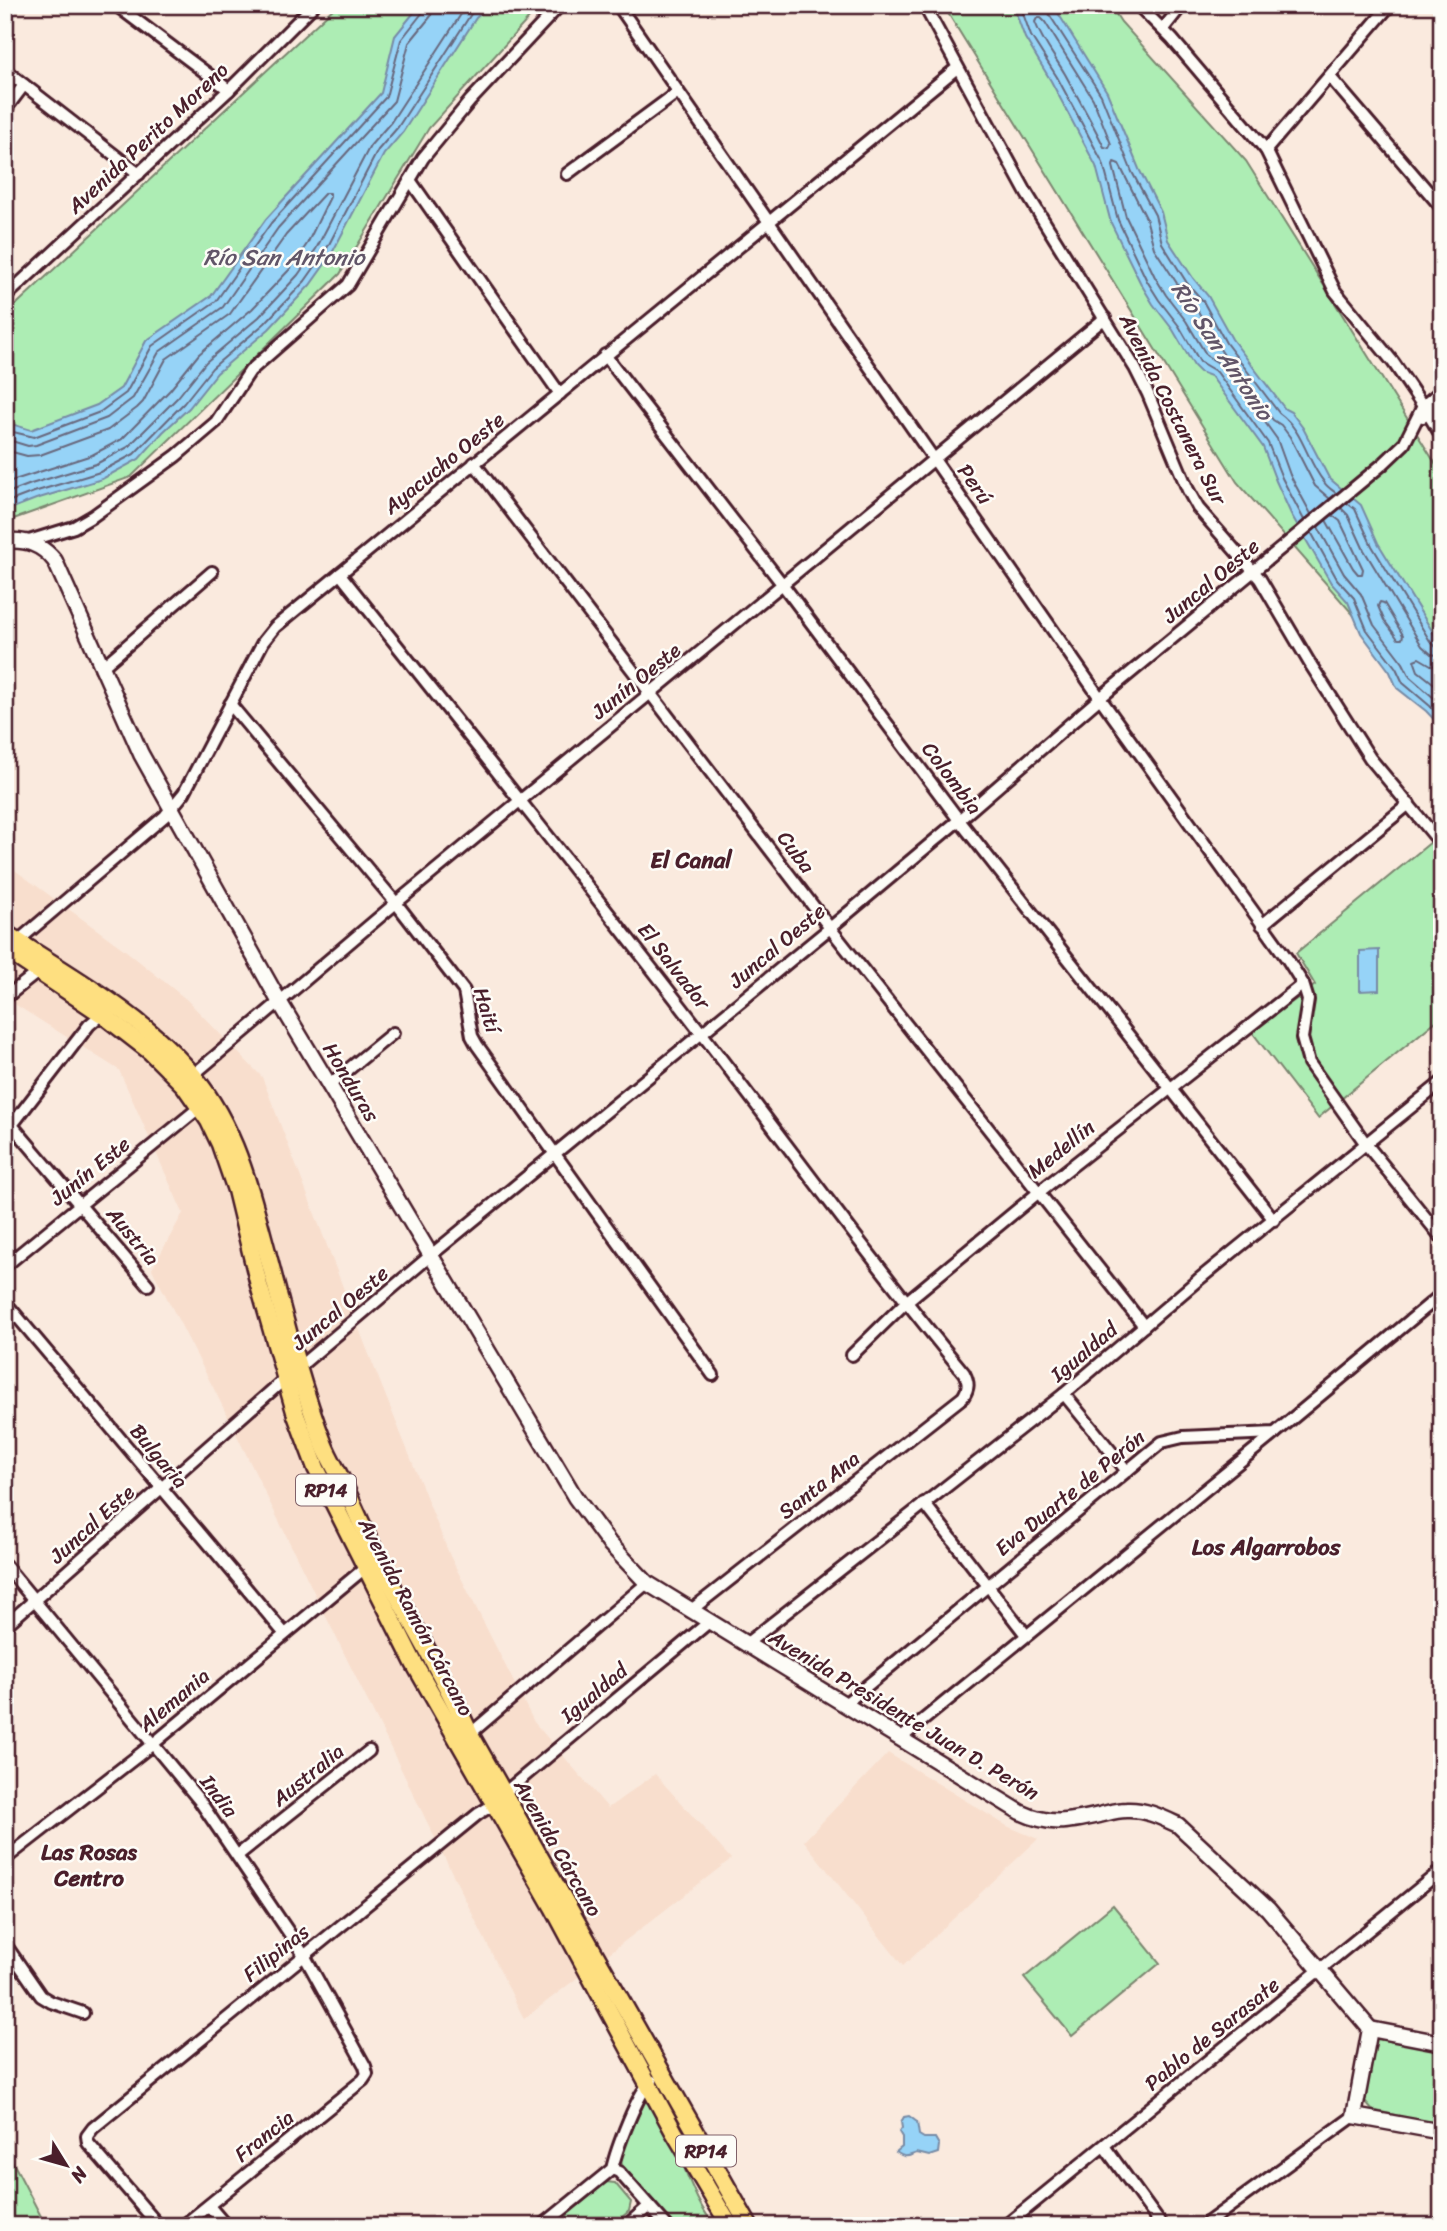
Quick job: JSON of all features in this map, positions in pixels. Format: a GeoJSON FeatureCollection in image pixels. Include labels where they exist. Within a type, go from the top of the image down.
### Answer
{"type":"FeatureCollection","features":[{"type":"Feature","properties":{"kind":"main road"},"geometry":{"type":"LineString","coordinates":[[5,541],[29,541]]}},
{"type":"Feature","properties":{"kind":"main road","name":"Honduras"},"geometry":{"type":"LineString","coordinates":[[29,541],[55,561],[141,754],[328,1086],[583,1508],[609,1543],[647,1583],[709,1622]]}},
{"type":"Feature","properties":{"kind":"main road"},"geometry":{"type":"LineString","coordinates":[[10,941],[39,971],[102,1014],[164,1064],[200,1107],[220,1144],[259,1284],[272,1304],[290,1364],[295,1368],[293,1373]]}},
{"type":"Feature","properties":{"kind":"main road","name":"Avenida Ramón Cárcano"},"geometry":{"type":"LineString","coordinates":[[10,941],[128,1016],[162,1042],[193,1075],[219,1111],[242,1161],[293,1373],[303,1435],[316,1468],[414,1663],[498,1799],[694,2168],[730,2226]]}},
{"type":"Feature","properties":{"kind":"main road","name":"Avenida Ramón Cárcano"},"geometry":{"type":"LineString","coordinates":[[293,1373],[330,1461],[342,1480],[378,1559],[451,1692],[470,1734]]}},
{"type":"Feature","properties":{"kind":"main road","name":"Avenida Presidente Juan D. Perón"},"geometry":{"type":"LineString","coordinates":[[709,1622],[1035,1819],[1066,1822],[1123,1810],[1138,1810],[1178,1825],[1268,1909],[1370,2029]]}},
{"type":"Feature","properties":{"kind":"main road","name":"Avenida Cárcano"},"geometry":{"type":"LineString","coordinates":[[470,1734],[498,1799],[664,2075]]}},
{"type":"Feature","properties":{"kind":"main road"},"geometry":{"type":"LineString","coordinates":[[1442,2043],[1370,2029],[1354,2116],[1442,2132]]}},
{"type":"Feature","properties":{"kind":"main road","name":"RP14"},"geometry":{"type":"LineString","coordinates":[[664,2075],[749,2226]]}},
{"type":"Feature","properties":{"kind":"main road"},"geometry":{"type":"LineString","coordinates":[[648,2083],[661,2085],[699,2153],[716,2168]]}},
{"type":"Feature","properties":{"kind":"street"},"geometry":{"type":"LineString","coordinates":[[116,5],[229,90]]}},
{"type":"Feature","properties":{"kind":"street"},"geometry":{"type":"LineString","coordinates":[[29,541],[74,527],[93,516],[176,456],[216,422],[250,371],[348,285],[423,158],[470,101],[560,5]]}},
{"type":"Feature","properties":{"kind":"street","name":"Perú"},"geometry":{"type":"LineString","coordinates":[[618,5],[1100,698],[1303,984]]}},
{"type":"Feature","properties":{"kind":"street","name":"Avenida Costanera Sur"},"geometry":{"type":"LineString","coordinates":[[924,5],[1027,194],[1105,318],[1148,394],[1198,508],[1268,590],[1309,662],[1370,758],[1442,845]]}},
{"type":"Feature","properties":{"kind":"street"},"geometry":{"type":"LineString","coordinates":[[1138,5],[1163,29],[1266,150],[1335,291],[1387,353],[1442,437]]}},
{"type":"Feature","properties":{"kind":"street"},"geometry":{"type":"LineString","coordinates":[[1163,29],[1182,5]]}},
{"type":"Feature","properties":{"kind":"street"},"geometry":{"type":"LineString","coordinates":[[1266,150],[1390,5]]}},
{"type":"Feature","properties":{"kind":"street","name":"Avenida Perito Moreno"},"geometry":{"type":"LineString","coordinates":[[5,297],[229,90],[313,6]]}},
{"type":"Feature","properties":{"kind":"street","name":"Ayacucho Oeste"},"geometry":{"type":"LineString","coordinates":[[10,941],[172,808],[184,793],[262,642],[275,627],[957,68]]}},
{"type":"Feature","properties":{"kind":"street"},"geometry":{"type":"LineString","coordinates":[[5,70],[139,174]]}},
{"type":"Feature","properties":{"kind":"street"},"geometry":{"type":"LineString","coordinates":[[1330,77],[1442,208]]}},
{"type":"Feature","properties":{"kind":"street"},"geometry":{"type":"LineString","coordinates":[[5,110],[24,85]]}},
{"type":"Feature","properties":{"kind":"street"},"geometry":{"type":"LineString","coordinates":[[567,174],[678,92]]}},
{"type":"Feature","properties":{"kind":"street"},"geometry":{"type":"LineString","coordinates":[[410,180],[560,394]]}},
{"type":"Feature","properties":{"kind":"street","name":"Junín Oeste"},"geometry":{"type":"LineString","coordinates":[[193,1075],[396,902],[1105,318]]}},
{"type":"Feature","properties":{"kind":"street","name":"Colombia"},"geometry":{"type":"LineString","coordinates":[[605,355],[783,585],[959,820],[1274,1220]]}},
{"type":"Feature","properties":{"kind":"street"},"geometry":{"type":"LineString","coordinates":[[1425,409],[1442,390]]}},
{"type":"Feature","properties":{"kind":"street"},"geometry":{"type":"LineString","coordinates":[[1425,409],[1442,401]]}},
{"type":"Feature","properties":{"kind":"street","name":"Juncal Oeste"},"geometry":{"type":"LineString","coordinates":[[293,1373],[430,1256],[830,928],[1100,698],[1383,464],[1398,450],[1425,409]]}},
{"type":"Feature","properties":{"kind":"street","name":"Cuba"},"geometry":{"type":"LineString","coordinates":[[474,463],[830,928],[1144,1326]]}},
{"type":"Feature","properties":{"kind":"street"},"geometry":{"type":"LineString","coordinates":[[101,668],[212,572]]}},
{"type":"Feature","properties":{"kind":"street","name":"El Salvador"},"geometry":{"type":"LineString","coordinates":[[340,574],[702,1034],[906,1302],[964,1373],[968,1386]]}},
{"type":"Feature","properties":{"kind":"street","name":"Haití"},"geometry":{"type":"LineString","coordinates":[[230,704],[396,902],[464,991],[472,1036],[477,1045],[713,1375]]}},
{"type":"Feature","properties":{"kind":"street"},"geometry":{"type":"LineString","coordinates":[[1262,925],[1409,804]]}},
{"type":"Feature","properties":{"kind":"street"},"geometry":{"type":"LineString","coordinates":[[5,998],[39,971]]}},
{"type":"Feature","properties":{"kind":"street"},"geometry":{"type":"LineString","coordinates":[[1303,984],[1308,1000],[1303,1038],[1309,1063],[1366,1144],[1442,1238]]}},
{"type":"Feature","properties":{"kind":"street","name":"Medellín"},"geometry":{"type":"LineString","coordinates":[[852,1355],[906,1302],[1039,1192],[1303,984]]}},
{"type":"Feature","properties":{"kind":"street"},"geometry":{"type":"LineString","coordinates":[[8,1125],[89,1025],[102,1014]]}},
{"type":"Feature","properties":{"kind":"street"},"geometry":{"type":"LineString","coordinates":[[328,1086],[393,1033]]}},
{"type":"Feature","properties":{"kind":"street","name":"Igualdad"},"geometry":{"type":"LineString","coordinates":[[746,1644],[1064,1394],[1442,1082]]}},
{"type":"Feature","properties":{"kind":"street","name":"Junín Este"},"geometry":{"type":"LineString","coordinates":[[5,1266],[200,1107]]}},
{"type":"Feature","properties":{"kind":"street","name":"Austria"},"geometry":{"type":"LineString","coordinates":[[8,1125],[80,1203],[148,1285]]}},
{"type":"Feature","properties":{"kind":"street"},"geometry":{"type":"LineString","coordinates":[[900,1739],[1442,1294]]}},
{"type":"Feature","properties":{"kind":"street","name":"Bulgaria"},"geometry":{"type":"LineString","coordinates":[[5,1302],[284,1633]]}},
{"type":"Feature","properties":{"kind":"street","name":"Juncal Este"},"geometry":{"type":"LineString","coordinates":[[5,1626],[293,1373]]}},
{"type":"Feature","properties":{"kind":"street","name":"Santa Ana"},"geometry":{"type":"LineString","coordinates":[[690,1611],[963,1397],[968,1386]]}},
{"type":"Feature","properties":{"kind":"street"},"geometry":{"type":"LineString","coordinates":[[1064,1394],[1127,1471]]}},
{"type":"Feature","properties":{"kind":"street","name":"Eva Duarte de Perón"},"geometry":{"type":"LineString","coordinates":[[845,1704],[1162,1443],[1174,1438],[1275,1433]]}},
{"type":"Feature","properties":{"kind":"street"},"geometry":{"type":"LineString","coordinates":[[924,1503],[1026,1635]]}},
{"type":"Feature","properties":{"kind":"street","name":"India"},"geometry":{"type":"LineString","coordinates":[[5,1565],[200,1800],[304,1955],[367,2074]]}},
{"type":"Feature","properties":{"kind":"street","name":"Alemania"},"geometry":{"type":"LineString","coordinates":[[5,1860],[153,1744],[365,1568]]}},
{"type":"Feature","properties":{"kind":"street"},"geometry":{"type":"LineString","coordinates":[[470,1734],[647,1583]]}},
{"type":"Feature","properties":{"kind":"street","name":"Igualdad"},"geometry":{"type":"LineString","coordinates":[[498,1799],[709,1622]]}},
{"type":"Feature","properties":{"kind":"street","name":"Australia"},"geometry":{"type":"LineString","coordinates":[[238,1855],[369,1751]]}},
{"type":"Feature","properties":{"kind":"street","name":"Filipinas"},"geometry":{"type":"LineString","coordinates":[[159,2226],[88,2143],[87,2136],[93,2128],[498,1799]]}},
{"type":"Feature","properties":{"kind":"street","name":"Pablo de Sarasate"},"geometry":{"type":"LineString","coordinates":[[1005,2226],[1442,1870]]}},
{"type":"Feature","properties":{"kind":"street"},"geometry":{"type":"LineString","coordinates":[[5,1944],[41,1996],[83,2014]]}},
{"type":"Feature","properties":{"kind":"street","name":"Francia"},"geometry":{"type":"LineString","coordinates":[[183,2226],[367,2074]]}},
{"type":"Feature","properties":{"kind":"street"},"geometry":{"type":"LineString","coordinates":[[542,2226],[612,2169],[629,2122],[648,2083],[664,2075]]}},
{"type":"Feature","properties":{"kind":"street"},"geometry":{"type":"LineString","coordinates":[[1203,2226],[1354,2116]]}},
{"type":"Feature","properties":{"kind":"street"},"geometry":{"type":"LineString","coordinates":[[1104,2146],[1162,2226]]}},
{"type":"Feature","properties":{"kind":"street"},"geometry":{"type":"LineString","coordinates":[[612,2169],[620,2172],[667,2226]]}},
{"type":"Feature","properties":{"kind":"street"},"geometry":{"type":"LineString","coordinates":[[209,2206],[226,2226]]}},
{"type":"Feature","properties":{"kind":"street"},"geometry":{"type":"LineString","coordinates":[[626,2226],[649,2206]]}},
{"type":"Feature","properties":{"kind":"street"},"geometry":{"type":"LineString","coordinates":[[1434,2226],[1442,2221]]}},
{"type":"Feature","properties":{"kind":"shaded area"},"geometry":{"type":"Polygon","coordinates":[[[5,863],[125,950],[187,1000],[262,1077],[450,1556],[534,1722],[608,1808],[655,1774],[731,1859],[524,2019],[216,1393],[152,1269],[183,1213],[119,1070],[5,998],[5,863]]]}},
{"type":"Feature","properties":{"kind":"shaded area"},"geometry":{"type":"Polygon","coordinates":[[[888,1753],[1007,1826],[1038,1839],[903,1966],[804,1841],[888,1753]]]}},
{"type":"Feature","properties":{"kind":"green space"},"geometry":{"type":"Polygon","coordinates":[[[337,5],[541,5],[429,128],[340,274],[131,477],[5,522],[5,315],[337,5]]]}},
{"type":"Feature","properties":{"kind":"green space"},"geometry":{"type":"Polygon","coordinates":[[[943,5],[1110,5],[1121,22],[1246,161],[1442,474],[1442,716],[1237,482],[943,5]]]}},
{"type":"Feature","properties":{"kind":"green space"},"geometry":{"type":"Polygon","coordinates":[[[1431,842],[1442,860],[1442,1016],[1318,1118],[1252,1032],[1315,985],[1296,953],[1431,842]]]}},
{"type":"Feature","properties":{"kind":"green space"},"geometry":{"type":"Polygon","coordinates":[[[1113,1905],[1160,1963],[1072,2036],[1024,1978],[1113,1905]]]}},
{"type":"Feature","properties":{"kind":"green space"},"geometry":{"type":"Polygon","coordinates":[[[1379,2036],[1442,2048],[1442,2108],[1440,2115],[1431,2123],[1372,2110],[1365,2102],[1373,2042],[1379,2036]]]}},
{"type":"Feature","properties":{"kind":"green space"},"geometry":{"type":"Polygon","coordinates":[[[645,2101],[666,2126],[696,2197],[716,2226],[675,2226],[622,2165],[620,2157],[645,2101]]]}},
{"type":"Feature","properties":{"kind":"green space"},"geometry":{"type":"Polygon","coordinates":[[[5,2147],[46,2226],[5,2226],[5,2147]]]}},
{"type":"Feature","properties":{"kind":"green space"},"geometry":{"type":"Polygon","coordinates":[[[606,2182],[615,2183],[631,2202],[629,2211],[612,2226],[554,2226],[606,2182]]]}},
{"type":"Feature","properties":{"kind":"water","name":"Río San Antonio"},"geometry":{"type":"Polygon","coordinates":[[[420,5],[490,5],[476,18],[403,132],[384,154],[330,257],[310,285],[269,329],[217,373],[189,408],[139,459],[102,479],[5,511],[5,422],[31,430],[97,405],[121,388],[146,341],[211,296],[266,219],[381,93],[395,36],[420,5]]]}},
{"type":"Feature","properties":{"kind":"water","name":"Río San Antonio"},"geometry":{"type":"Polygon","coordinates":[[[1013,5],[1051,5],[1058,13],[1107,92],[1139,169],[1161,212],[1168,240],[1208,296],[1232,339],[1285,409],[1291,412],[1303,428],[1329,478],[1361,505],[1378,543],[1436,637],[1442,642],[1442,728],[1397,688],[1390,672],[1361,633],[1348,602],[1331,583],[1291,514],[1263,447],[1211,376],[1200,372],[1194,366],[1141,284],[1111,223],[1096,166],[1025,38],[1013,5]]]}},
{"type":"Feature","properties":{"kind":"water"},"geometry":{"type":"Polygon","coordinates":[[[1379,950],[1379,990],[1360,991],[1360,951],[1379,950]]]}},
{"type":"Feature","properties":{"kind":"water"},"geometry":{"type":"Polygon","coordinates":[[[909,2116],[917,2122],[919,2135],[935,2138],[939,2145],[938,2153],[929,2156],[917,2153],[902,2156],[896,2152],[902,2147],[899,2132],[902,2128],[901,2122],[904,2117],[909,2116]]]}},
{"type":"Feature","properties":{"kind":"district","name":"El Canal"},"geometry":{"type":"Point","coordinates":[691,860]}},
{"type":"Feature","properties":{"kind":"district","name":"Los Algarrobos"},"geometry":{"type":"Point","coordinates":[1266,1547]}},
{"type":"Feature","properties":{"kind":"district","name":"Las Rosas Centro"},"geometry":{"type":"Point","coordinates":[89,1865]}}]}
